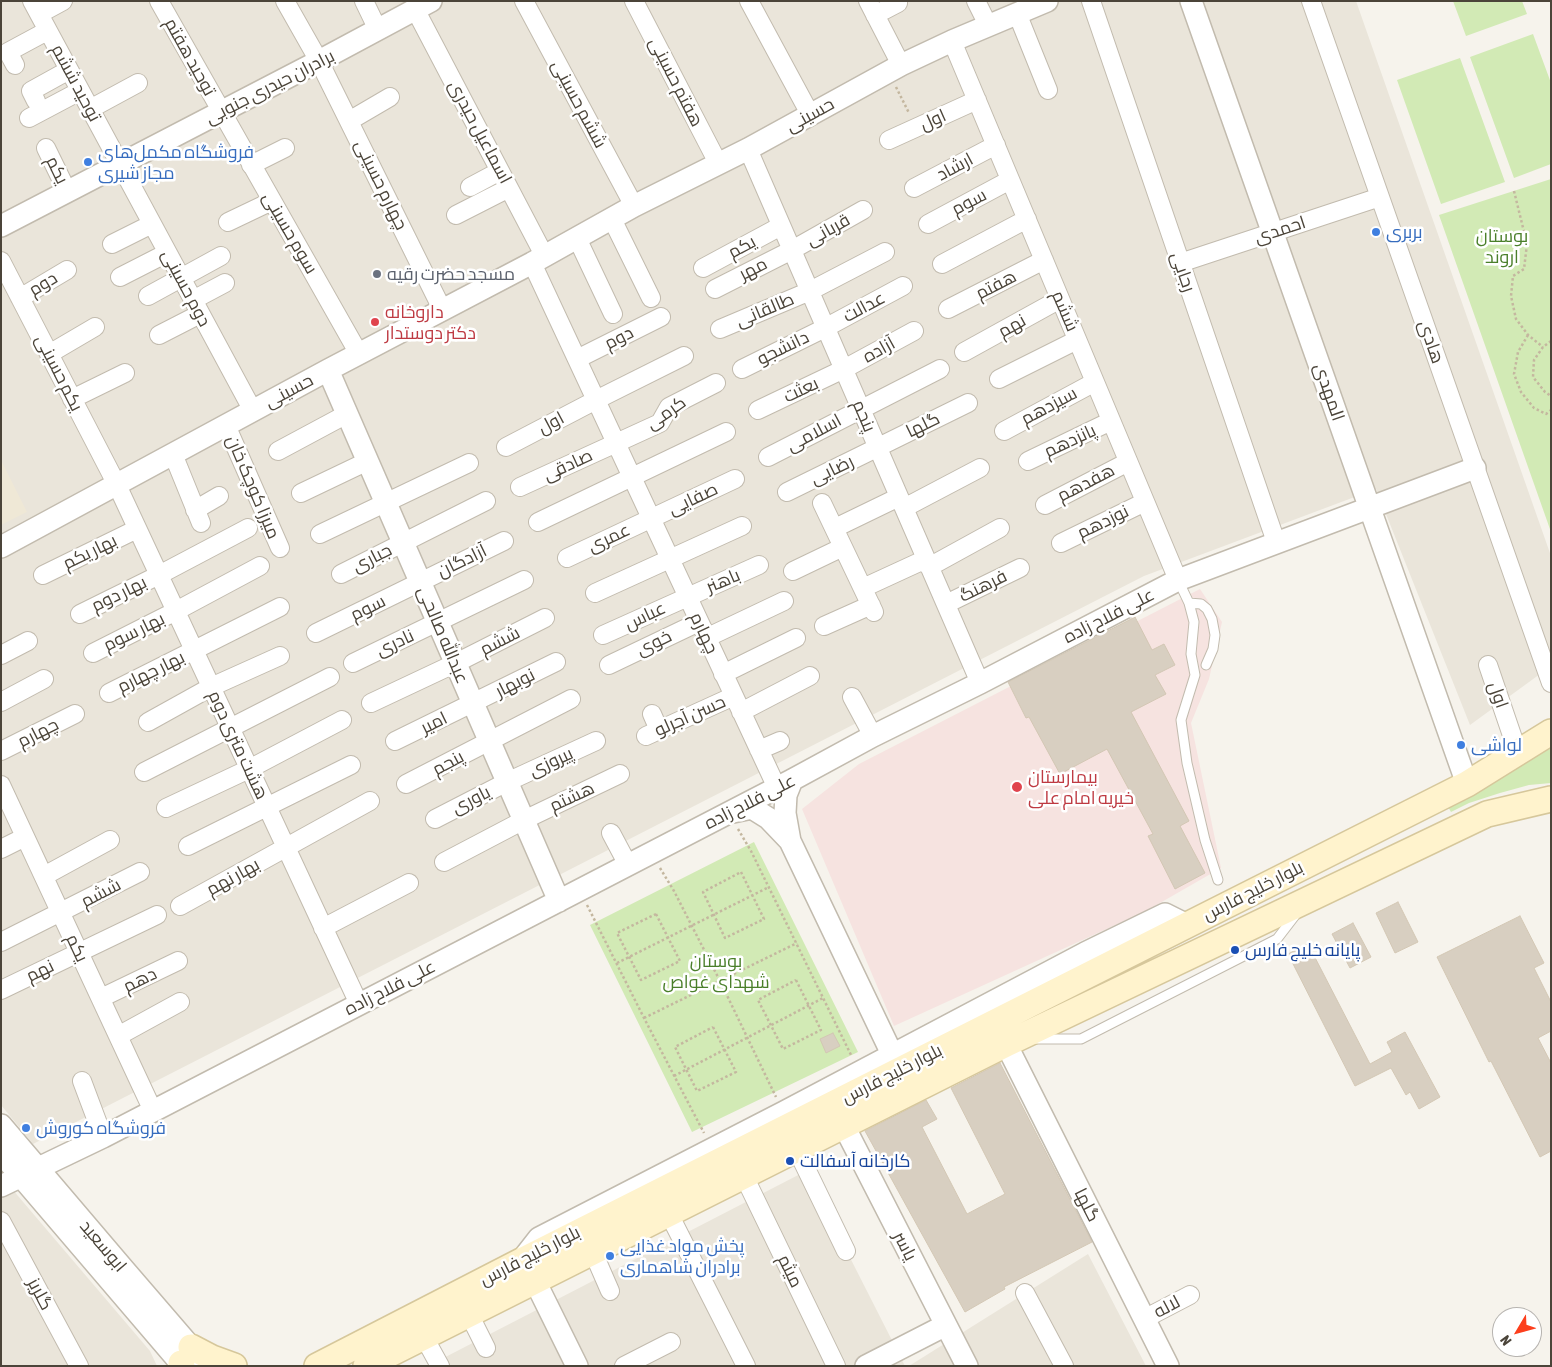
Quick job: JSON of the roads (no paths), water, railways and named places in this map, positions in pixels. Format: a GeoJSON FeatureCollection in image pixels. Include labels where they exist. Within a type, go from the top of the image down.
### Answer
{"type":"FeatureCollection","features":[{"type":"Feature","properties":{"kind":"main road","name":"بلوار خلیج فارس"},"geometry":{"type":"LineString","coordinates":[[317,1366],[528,1271],[1187,925],[1467,784],[1551,732]]}},
{"type":"Feature","properties":{"kind":"main road","name":"بلوار خلیج فارس"},"geometry":{"type":"LineString","coordinates":[[366,1366],[468,1314],[528,1271],[593,1252],[1012,1042],[1487,814],[1551,799]]}},
{"type":"Feature","properties":{"kind":"main road"},"geometry":{"type":"LineString","coordinates":[[184,1360],[212,1358],[234,1366]]}},
{"type":"Feature","properties":{"kind":"street"},"geometry":{"type":"LineString","coordinates":[[35,8],[62,1]]}},
{"type":"Feature","properties":{"kind":"street","name":"توحید هفتم"},"geometry":{"type":"LineString","coordinates":[[159,1],[222,112]]}},
{"type":"Feature","properties":{"kind":"street","name":"چهارم حسینی"},"geometry":{"type":"LineString","coordinates":[[286,1],[319,61],[442,310]]}},
{"type":"Feature","properties":{"kind":"street"},"geometry":{"type":"LineString","coordinates":[[364,1],[378,30]]}},
{"type":"Feature","properties":{"kind":"street","name":"ششم حسینی"},"geometry":{"type":"LineString","coordinates":[[524,1],[634,206]]}},
{"type":"Feature","properties":{"kind":"street","name":"هفتم حسینی"},"geometry":{"type":"LineString","coordinates":[[634,1],[718,163]]}},
{"type":"Feature","properties":{"kind":"street"},"geometry":{"type":"LineString","coordinates":[[749,1],[810,114]]}},
{"type":"Feature","properties":{"kind":"street"},"geometry":{"type":"LineString","coordinates":[[976,1],[988,25]]}},
{"type":"Feature","properties":{"kind":"street","name":"حسینی"},"geometry":{"type":"LineString","coordinates":[[1,547],[634,206],[748,149],[895,69],[952,41],[1046,1]]}},
{"type":"Feature","properties":{"kind":"street","name":"رجایی"},"geometry":{"type":"LineString","coordinates":[[1091,1],[1276,542]]}},
{"type":"Feature","properties":{"kind":"street","name":"المهدی"},"geometry":{"type":"LineString","coordinates":[[1191,1],[1467,784]]}},
{"type":"Feature","properties":{"kind":"street","name":"هادی"},"geometry":{"type":"LineString","coordinates":[[1311,1],[1551,683]]}},
{"type":"Feature","properties":{"kind":"street"},"geometry":{"type":"LineString","coordinates":[[895,69],[872,8],[898,3]]}},
{"type":"Feature","properties":{"kind":"street","name":"برادران حیدری جنوبی"},"geometry":{"type":"LineString","coordinates":[[1,226],[222,112],[423,5]]}},
{"type":"Feature","properties":{"kind":"street","name":"اسماعیل حیدری"},"geometry":{"type":"LineString","coordinates":[[423,5],[509,188],[538,259]]}},
{"type":"Feature","properties":{"kind":"street","name":"توحید ششم"},"geometry":{"type":"LineString","coordinates":[[35,8],[120,164]]}},
{"type":"Feature","properties":{"kind":"street"},"geometry":{"type":"LineString","coordinates":[[1017,14],[1048,90]]}},
{"type":"Feature","properties":{"kind":"street"},"geometry":{"type":"LineString","coordinates":[[15,64],[8,52],[47,30]]}},
{"type":"Feature","properties":{"kind":"street","name":"ششم"},"geometry":{"type":"LineString","coordinates":[[952,41],[1178,580]]}},
{"type":"Feature","properties":{"kind":"street"},"geometry":{"type":"LineString","coordinates":[[36,100],[31,91],[69,70]]}},
{"type":"Feature","properties":{"kind":"street"},"geometry":{"type":"LineString","coordinates":[[90,109],[138,83]]}},
{"type":"Feature","properties":{"kind":"street"},"geometry":{"type":"LineString","coordinates":[[29,118],[80,91]]}},
{"type":"Feature","properties":{"kind":"street"},"geometry":{"type":"LineString","coordinates":[[349,121],[390,97]]}},
{"type":"Feature","properties":{"kind":"street","name":"اول"},"geometry":{"type":"LineString","coordinates":[[889,140],[977,100]]}},
{"type":"Feature","properties":{"kind":"street","name":"سوم حسینی"},"geometry":{"type":"LineString","coordinates":[[222,112],[359,354]]}},
{"type":"Feature","properties":{"kind":"street","name":"ارشاد"},"geometry":{"type":"LineString","coordinates":[[914,188],[996,146]]}},
{"type":"Feature","properties":{"kind":"street","name":"یکم"},"geometry":{"type":"LineString","coordinates":[[46,148],[68,192]]}},
{"type":"Feature","properties":{"kind":"street"},"geometry":{"type":"LineString","coordinates":[[251,165],[285,148]]}},
{"type":"Feature","properties":{"kind":"street","name":"پنجم"},"geometry":{"type":"LineString","coordinates":[[748,149],[980,683]]}},
{"type":"Feature","properties":{"kind":"street","name":"دوم حسینی"},"geometry":{"type":"LineString","coordinates":[[120,164],[253,411]]}},
{"type":"Feature","properties":{"kind":"street"},"geometry":{"type":"LineString","coordinates":[[470,187],[500,171]]}},
{"type":"Feature","properties":{"kind":"street","name":"سوم"},"geometry":{"type":"LineString","coordinates":[[928,224],[1010,180]]}},
{"type":"Feature","properties":{"kind":"street"},"geometry":{"type":"LineString","coordinates":[[456,215],[509,188]]}},
{"type":"Feature","properties":{"kind":"street","name":"احمدی"},"geometry":{"type":"LineString","coordinates":[[1180,263],[1380,197]]}},
{"type":"Feature","properties":{"kind":"street"},"geometry":{"type":"LineString","coordinates":[[228,222],[272,201]]}},
{"type":"Feature","properties":{"kind":"street","name":"قربانی"},"geometry":{"type":"LineString","coordinates":[[792,250],[863,210]]}},
{"type":"Feature","properties":{"kind":"street"},"geometry":{"type":"LineString","coordinates":[[612,219],[651,298]]}},
{"type":"Feature","properties":{"kind":"street"},"geometry":{"type":"LineString","coordinates":[[942,264],[1027,219]]}},
{"type":"Feature","properties":{"kind":"street"},"geometry":{"type":"LineString","coordinates":[[112,244],[152,224]]}},
{"type":"Feature","properties":{"kind":"street","name":"یکم"},"geometry":{"type":"LineString","coordinates":[[703,268],[781,226]]}},
{"type":"Feature","properties":{"kind":"street"},"geometry":{"type":"LineString","coordinates":[[577,238],[613,314]]}},
{"type":"Feature","properties":{"kind":"street","name":"مهر"},"geometry":{"type":"LineString","coordinates":[[715,288],[792,250]]}},
{"type":"Feature","properties":{"kind":"street","name":"طالقانی"},"geometry":{"type":"LineString","coordinates":[[720,329],[810,291],[885,252]]}},
{"type":"Feature","properties":{"kind":"street"},"geometry":{"type":"LineString","coordinates":[[120,277],[167,253]]}},
{"type":"Feature","properties":{"kind":"street"},"geometry":{"type":"LineString","coordinates":[[148,296],[221,256]]}},
{"type":"Feature","properties":{"kind":"street","name":"چهارم"},"geometry":{"type":"LineString","coordinates":[[538,259],[577,359],[706,638],[759,750],[784,784]]}},
{"type":"Feature","properties":{"kind":"street","name":"هفتم"},"geometry":{"type":"LineString","coordinates":[[948,309],[1044,260]]}},
{"type":"Feature","properties":{"kind":"street","name":"یکم حسینی"},"geometry":{"type":"LineString","coordinates":[[1,261],[117,485]]}},
{"type":"Feature","properties":{"kind":"street","name":"دوم"},"geometry":{"type":"LineString","coordinates":[[20,298],[67,270]]}},
{"type":"Feature","properties":{"kind":"street"},"geometry":{"type":"LineString","coordinates":[[159,335],[225,283]]}},
{"type":"Feature","properties":{"kind":"street","name":"عدالت"},"geometry":{"type":"LineString","coordinates":[[825,328],[903,286]]}},
{"type":"Feature","properties":{"kind":"street","name":"نهم"},"geometry":{"type":"LineString","coordinates":[[964,352],[1060,299]]}},
{"type":"Feature","properties":{"kind":"street","name":"دوم"},"geometry":{"type":"LineString","coordinates":[[577,359],[661,317]]}},
{"type":"Feature","properties":{"kind":"street"},"geometry":{"type":"LineString","coordinates":[[49,354],[95,327]]}},
{"type":"Feature","properties":{"kind":"street","name":"دانشجو"},"geometry":{"type":"LineString","coordinates":[[742,369],[825,328]]}},
{"type":"Feature","properties":{"kind":"street","name":"آزاده"},"geometry":{"type":"LineString","coordinates":[[844,370],[914,331]]}},
{"type":"Feature","properties":{"kind":"street"},"geometry":{"type":"LineString","coordinates":[[998,379],[1078,340]]}},
{"type":"Feature","properties":{"kind":"street","name":"اول"},"geometry":{"type":"LineString","coordinates":[[506,447],[684,356]]}},
{"type":"Feature","properties":{"kind":"street","name":"اسلامی"},"geometry":{"type":"LineString","coordinates":[[768,458],[940,369]]}},
{"type":"Feature","properties":{"kind":"street","name":"عبدالله صالحی"},"geometry":{"type":"LineString","coordinates":[[328,370],[559,901]]}},
{"type":"Feature","properties":{"kind":"street","name":"بعثت"},"geometry":{"type":"LineString","coordinates":[[758,410],[844,370]]}},
{"type":"Feature","properties":{"kind":"street"},"geometry":{"type":"LineString","coordinates":[[72,399],[125,373]]}},
{"type":"Feature","properties":{"kind":"street","name":"سیزدهم"},"geometry":{"type":"LineString","coordinates":[[1004,431],[1095,382]]}},
{"type":"Feature","properties":{"kind":"street","name":"کرمی"},"geometry":{"type":"LineString","coordinates":[[616,442],[660,423],[670,408],[716,383]]}},
{"type":"Feature","properties":{"kind":"street","name":"گلها"},"geometry":{"type":"LineString","coordinates":[[877,447],[968,403]]}},
{"type":"Feature","properties":{"kind":"street"},"geometry":{"type":"LineString","coordinates":[[278,451],[347,414]]}},
{"type":"Feature","properties":{"kind":"street","name":"پانزدهم"},"geometry":{"type":"LineString","coordinates":[[1028,461],[1111,421]]}},
{"type":"Feature","properties":{"kind":"street","name":"میرزا کوچک خان"},"geometry":{"type":"LineString","coordinates":[[226,425],[280,548]]}},
{"type":"Feature","properties":{"kind":"street"},"geometry":{"type":"LineString","coordinates":[[538,522],[726,432]]}},
{"type":"Feature","properties":{"kind":"street","name":"صادقی"},"geometry":{"type":"LineString","coordinates":[[520,487],[616,442]]}},
{"type":"Feature","properties":{"kind":"street","name":"رضایی"},"geometry":{"type":"LineString","coordinates":[[787,492],[877,447]]}},
{"type":"Feature","properties":{"kind":"street"},"geometry":{"type":"LineString","coordinates":[[173,454],[198,516],[219,496]]}},
{"type":"Feature","properties":{"kind":"street"},"geometry":{"type":"LineString","coordinates":[[301,493],[368,461]]}},
{"type":"Feature","properties":{"kind":"street","name":"هفدهم"},"geometry":{"type":"LineString","coordinates":[[1045,505],[1128,462]]}},
{"type":"Feature","properties":{"kind":"street"},"geometry":{"type":"LineString","coordinates":[[320,534],[469,463]]}},
{"type":"Feature","properties":{"kind":"street"},"geometry":{"type":"LineString","coordinates":[[835,528],[980,468]]}},
{"type":"Feature","properties":{"kind":"street","name":"علی فلاح زاده"},"geometry":{"type":"LineString","coordinates":[[1,1186],[104,1137],[873,736],[980,683],[1178,580],[1475,468]]}},
{"type":"Feature","properties":{"kind":"street","name":"صفایی"},"geometry":{"type":"LineString","coordinates":[[651,519],[735,479]]}},
{"type":"Feature","properties":{"kind":"street","name":"هشت متری دوم"},"geometry":{"type":"LineString","coordinates":[[117,485],[359,1004]]}},
{"type":"Feature","properties":{"kind":"street"},"geometry":{"type":"LineString","coordinates":[[403,542],[486,501]]}},
{"type":"Feature","properties":{"kind":"street","name":"نوزدهم"},"geometry":{"type":"LineString","coordinates":[[1061,543],[1145,502]]}},
{"type":"Feature","properties":{"kind":"street"},"geometry":{"type":"LineString","coordinates":[[822,503],[872,608],[824,626]]}},
{"type":"Feature","properties":{"kind":"street","name":"عمری"},"geometry":{"type":"LineString","coordinates":[[567,558],[651,519]]}},
{"type":"Feature","properties":{"kind":"street"},"geometry":{"type":"LineString","coordinates":[[595,593],[742,526]]}},
{"type":"Feature","properties":{"kind":"street","name":"بهار دوم"},"geometry":{"type":"LineString","coordinates":[[80,614],[248,528]]}},
{"type":"Feature","properties":{"kind":"street"},"geometry":{"type":"LineString","coordinates":[[863,588],[928,563],[1000,528]]}},
{"type":"Feature","properties":{"kind":"street","name":"بهار یکم"},"geometry":{"type":"LineString","coordinates":[[43,575],[137,529]]}},
{"type":"Feature","properties":{"kind":"street","name":"آزادگان"},"geometry":{"type":"LineString","coordinates":[[420,582],[504,540]]}},
{"type":"Feature","properties":{"kind":"street","name":"جباری"},"geometry":{"type":"LineString","coordinates":[[341,574],[403,542]]}},
{"type":"Feature","properties":{"kind":"street"},"geometry":{"type":"LineString","coordinates":[[793,571],[843,546]]}},
{"type":"Feature","properties":{"kind":"street","name":"بهار سوم"},"geometry":{"type":"LineString","coordinates":[[93,653],[260,566]]}},
{"type":"Feature","properties":{"kind":"street","name":"باهنر"},"geometry":{"type":"LineString","coordinates":[[687,596],[759,566]]}},
{"type":"Feature","properties":{"kind":"street","name":"فرهنگ"},"geometry":{"type":"LineString","coordinates":[[946,604],[1020,568]]}},
{"type":"Feature","properties":{"kind":"street","name":"نادری"},"geometry":{"type":"LineString","coordinates":[[353,663],[524,580]]}},
{"type":"Feature","properties":{"kind":"street","name":"سوم"},"geometry":{"type":"LineString","coordinates":[[316,633],[420,582]]}},
{"type":"Feature","properties":{"kind":"street","name":"عباس"},"geometry":{"type":"LineString","coordinates":[[603,635],[687,596]]}},
{"type":"Feature","properties":{"kind":"street"},"geometry":{"type":"LineString","coordinates":[[706,638],[784,601]]}},
{"type":"Feature","properties":{"kind":"street","name":"بهار چهارم"},"geometry":{"type":"LineString","coordinates":[[108,693],[280,607]]}},
{"type":"Feature","properties":{"kind":"street","name":"ششم"},"geometry":{"type":"LineString","coordinates":[[371,703],[545,618]]}},
{"type":"Feature","properties":{"kind":"street","name":"خوی"},"geometry":{"type":"LineString","coordinates":[[609,665],[699,622]]}},
{"type":"Feature","properties":{"kind":"street"},"geometry":{"type":"LineString","coordinates":[[723,674],[796,638]]}},
{"type":"Feature","properties":{"kind":"street"},"geometry":{"type":"LineString","coordinates":[[1,654],[28,641]]}},
{"type":"Feature","properties":{"kind":"street"},"geometry":{"type":"LineString","coordinates":[[148,722],[211,687],[280,656]]}},
{"type":"Feature","properties":{"kind":"street","name":"نوبهار"},"geometry":{"type":"LineString","coordinates":[[473,704],[556,662]]}},
{"type":"Feature","properties":{"kind":"street","name":"اول"},"geometry":{"type":"LineString","coordinates":[[1488,665],[1518,753]]}},
{"type":"Feature","properties":{"kind":"street"},"geometry":{"type":"LineString","coordinates":[[737,704],[810,676]]}},
{"type":"Feature","properties":{"kind":"street"},"geometry":{"type":"LineString","coordinates":[[144,772],[330,677]]}},
{"type":"Feature","properties":{"kind":"street"},"geometry":{"type":"LineString","coordinates":[[1,702],[44,679]]}},
{"type":"Feature","properties":{"kind":"street"},"geometry":{"type":"LineString","coordinates":[[852,697],[873,736]]}},
{"type":"Feature","properties":{"kind":"street","name":"پنجم"},"geometry":{"type":"LineString","coordinates":[[406,784],[572,698]]}},
{"type":"Feature","properties":{"kind":"street","name":"امیر"},"geometry":{"type":"LineString","coordinates":[[395,741],[473,704]]}},
{"type":"Feature","properties":{"kind":"street","name":"حسن آجرلو"},"geometry":{"type":"LineString","coordinates":[[652,726],[737,704]]}},
{"type":"Feature","properties":{"kind":"street","name":"چهارم"},"geometry":{"type":"LineString","coordinates":[[1,751],[75,714]]}},
{"type":"Feature","properties":{"kind":"street"},"geometry":{"type":"LineString","coordinates":[[166,808],[249,769],[342,720]]}},
{"type":"Feature","properties":{"kind":"street","name":"پیروزی"},"geometry":{"type":"LineString","coordinates":[[507,782],[596,741]]}},
{"type":"Feature","properties":{"kind":"street"},"geometry":{"type":"LineString","coordinates":[[759,750],[780,741]]}},
{"type":"Feature","properties":{"kind":"street"},"geometry":{"type":"LineString","coordinates":[[188,846],[351,765]]}},
{"type":"Feature","properties":{"kind":"street","name":"هشتم"},"geometry":{"type":"LineString","coordinates":[[444,862],[524,820],[620,774]]}},
{"type":"Feature","properties":{"kind":"street","name":"یاوری"},"geometry":{"type":"LineString","coordinates":[[435,819],[507,782]]}},
{"type":"Feature","properties":{"kind":"street"},"geometry":{"type":"LineString","coordinates":[[784,784],[786,795],[785,813],[790,841],[892,1054]]}},
{"type":"Feature","properties":{"kind":"street","name":"یکم"},"geometry":{"type":"LineString","coordinates":[[1,785],[153,1111]]}},
{"type":"Feature","properties":{"kind":"street","name":"بهار نهم"},"geometry":{"type":"LineString","coordinates":[[180,906],[370,801]]}},
{"type":"Feature","properties":{"kind":"street"},"geometry":{"type":"LineString","coordinates":[[728,813],[752,808],[768,818],[790,841]]}},
{"type":"Feature","properties":{"kind":"street"},"geometry":{"type":"LineString","coordinates":[[611,833],[628,865]]}},
{"type":"Feature","properties":{"kind":"street"},"geometry":{"type":"LineString","coordinates":[[1,848],[26,837]]}},
{"type":"Feature","properties":{"kind":"street"},"geometry":{"type":"LineString","coordinates":[[44,876],[110,840]]}},
{"type":"Feature","properties":{"kind":"street","name":"ششم"},"geometry":{"type":"LineString","coordinates":[[61,913],[140,872]]}},
{"type":"Feature","properties":{"kind":"street"},"geometry":{"type":"LineString","coordinates":[[323,928],[409,883]]}},
{"type":"Feature","properties":{"kind":"street"},"geometry":{"type":"LineString","coordinates":[[1,942],[61,913]]}},
{"type":"Feature","properties":{"kind":"street"},"geometry":{"type":"LineString","coordinates":[[577,1366],[528,1271],[539,1238],[1084,954],[1165,914],[1187,925]]}},
{"type":"Feature","properties":{"kind":"street"},"geometry":{"type":"LineString","coordinates":[[79,952],[157,915]]}},
{"type":"Feature","properties":{"kind":"street","name":"نهم"},"geometry":{"type":"LineString","coordinates":[[1,990],[79,952]]}},
{"type":"Feature","properties":{"kind":"street","name":"دهم"},"geometry":{"type":"LineString","coordinates":[[101,998],[178,961]]}},
{"type":"Feature","properties":{"kind":"street"},"geometry":{"type":"LineString","coordinates":[[118,1036],[180,1002]]}},
{"type":"Feature","properties":{"kind":"street","name":"گلها"},"geometry":{"type":"LineString","coordinates":[[1012,1042],[1168,1366]]}},
{"type":"Feature","properties":{"kind":"street"},"geometry":{"type":"LineString","coordinates":[[82,1081],[104,1137]]}},
{"type":"Feature","properties":{"kind":"street","name":"ابوسعید"},"geometry":{"type":"LineString","coordinates":[[1,1125],[29,1172],[184,1360],[207,1366]]}},
{"type":"Feature","properties":{"kind":"street","name":"یاسر"},"geometry":{"type":"LineString","coordinates":[[844,1126],[967,1366]]}},
{"type":"Feature","properties":{"kind":"street"},"geometry":{"type":"LineString","coordinates":[[797,1150],[846,1251]]}},
{"type":"Feature","properties":{"kind":"street","name":"ابوسعید"},"geometry":{"type":"LineString","coordinates":[[1,1153],[29,1172]]}},
{"type":"Feature","properties":{"kind":"street","name":"میثم"},"geometry":{"type":"LineString","coordinates":[[744,1176],[836,1366]]}},
{"type":"Feature","properties":{"kind":"street"},"geometry":{"type":"LineString","coordinates":[[669,1214],[746,1366]]}},
{"type":"Feature","properties":{"kind":"street","name":"گلریز"},"geometry":{"type":"LineString","coordinates":[[1,1222],[80,1366]]}},
{"type":"Feature","properties":{"kind":"street"},"geometry":{"type":"LineString","coordinates":[[593,1252],[610,1291]]}},
{"type":"Feature","properties":{"kind":"street"},"geometry":{"type":"LineString","coordinates":[[1025,1293],[1064,1366]]}},
{"type":"Feature","properties":{"kind":"street","name":"لاله"},"geometry":{"type":"LineString","coordinates":[[1144,1319],[1190,1295]]}},
{"type":"Feature","properties":{"kind":"street"},"geometry":{"type":"LineString","coordinates":[[468,1314],[486,1348]]}},
{"type":"Feature","properties":{"kind":"street"},"geometry":{"type":"LineString","coordinates":[[866,1366],[946,1325]]}},
{"type":"Feature","properties":{"kind":"street"},"geometry":{"type":"LineString","coordinates":[[424,1336],[440,1366]]}},
{"type":"Feature","properties":{"kind":"street"},"geometry":{"type":"LineString","coordinates":[[624,1366],[671,1342]]}},
{"type":"Feature","properties":{"kind":"lane"},"geometry":{"type":"LineString","coordinates":[[1178,580],[1189,603],[1194,622],[1191,654],[1195,675],[1181,720],[1187,763],[1205,840],[1218,880]]}},
{"type":"Feature","properties":{"kind":"lane"},"geometry":{"type":"LineString","coordinates":[[1189,603],[1201,604],[1207,609],[1212,619],[1215,635],[1213,649],[1206,665]]}},
{"type":"Feature","properties":{"kind":"place","name":"فروشگاه مکمل‌های مجاز شیری"},"geometry":{"type":"Point","coordinates":[88,162]}},
{"type":"Feature","properties":{"kind":"place","name":"بربری"},"geometry":{"type":"Point","coordinates":[1376,232]}},
{"type":"Feature","properties":{"kind":"place","name":"مسجد حضرت رقیه"},"geometry":{"type":"Point","coordinates":[377,274]}},
{"type":"Feature","properties":{"kind":"place","name":"داروخانه دکتر دوستدار"},"geometry":{"type":"Point","coordinates":[375,322]}},
{"type":"Feature","properties":{"kind":"place","name":"لواشی"},"geometry":{"type":"Point","coordinates":[1461,745]}},
{"type":"Feature","properties":{"kind":"place","name":"بیمارستان خیریه امام علی"},"geometry":{"type":"Point","coordinates":[1017,787]}},
{"type":"Feature","properties":{"kind":"place","name":"پایانه خلیج فارس"},"geometry":{"type":"Point","coordinates":[1235,950]}},
{"type":"Feature","properties":{"kind":"place","name":"فروشگاه کوروش"},"geometry":{"type":"Point","coordinates":[26,1128]}},
{"type":"Feature","properties":{"kind":"place","name":"کارخانه آسفالت"},"geometry":{"type":"Point","coordinates":[790,1161]}},
{"type":"Feature","properties":{"kind":"place","name":"پخش مواد غذایی برادران شاهماری"},"geometry":{"type":"Point","coordinates":[610,1256]}},
{"type":"Feature","properties":{"kind":"park label","name":"بوستان اروند"},"geometry":{"type":"Point","coordinates":[1502,246]}},
{"type":"Feature","properties":{"kind":"park label","name":"بوستان شهدای غواص"},"geometry":{"type":"Point","coordinates":[716,971]}}]}
